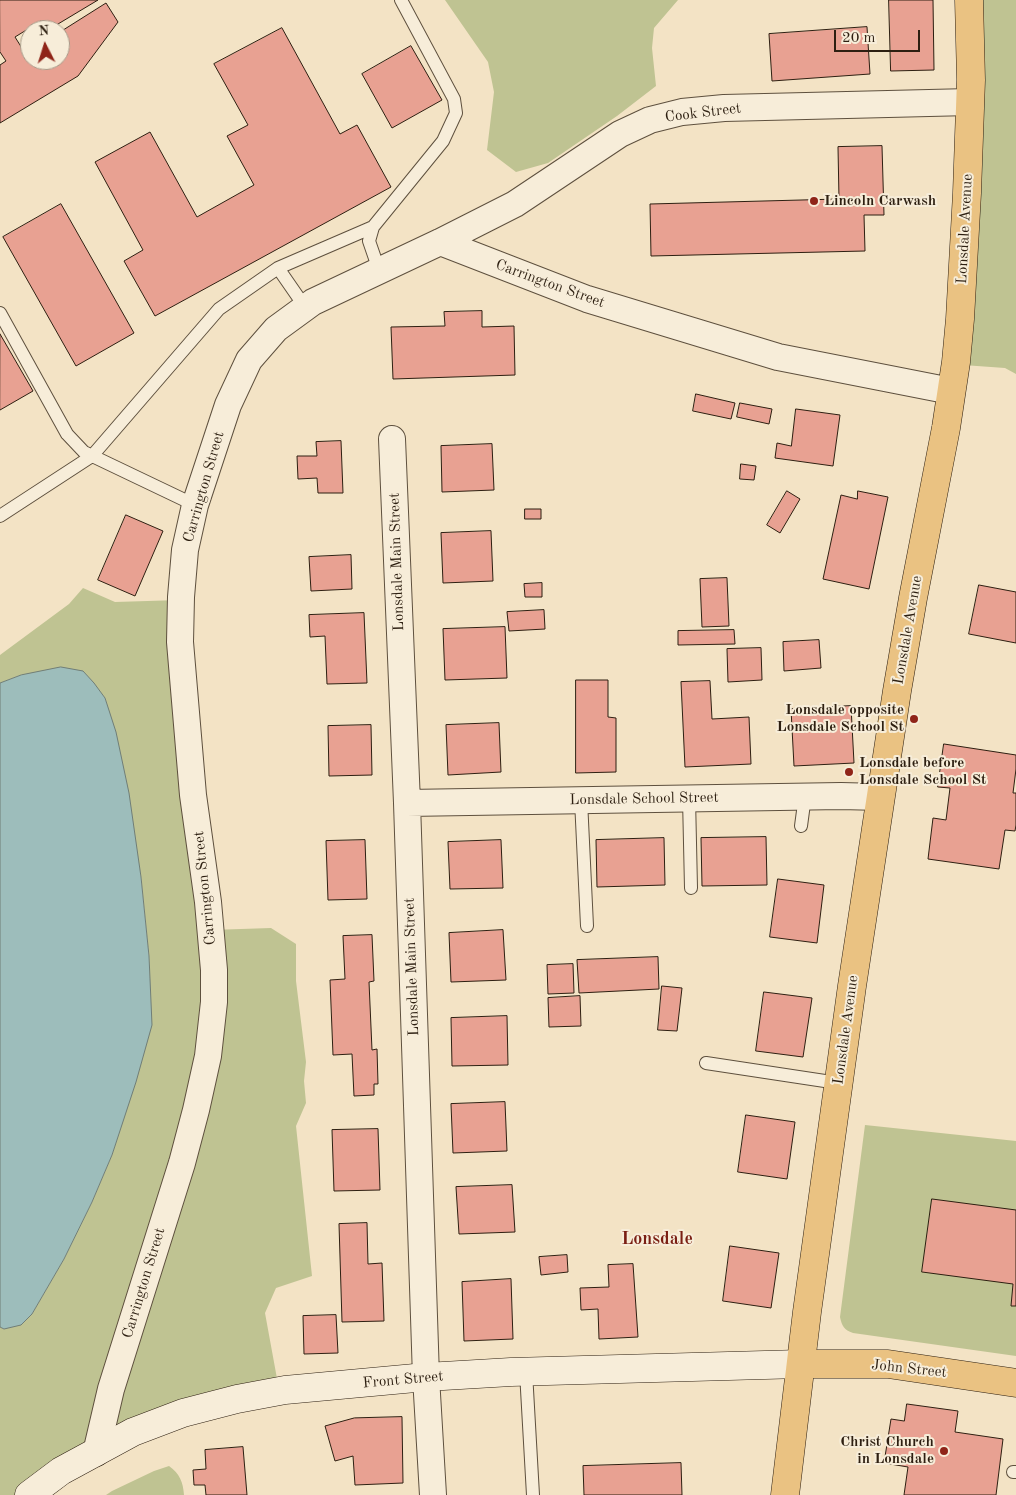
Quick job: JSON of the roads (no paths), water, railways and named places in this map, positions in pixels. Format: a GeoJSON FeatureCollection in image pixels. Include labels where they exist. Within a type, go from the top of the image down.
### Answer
{"type":"FeatureCollection","features":[{"type":"Feature","properties":{"kind":"main road","name":"Lonsdale Avenue"},"geometry":{"type":"LineString","coordinates":[[785,1495],[838,1083],[880,797],[911,607],[951,391],[960,319],[970,102],[969,0]]}},
{"type":"Feature","properties":{"kind":"main road","name":"Front Street"},"geometry":{"type":"LineString","coordinates":[[29,1495],[61,1471],[133,1432],[183,1413],[237,1399],[285,1390],[426,1377],[526,1372],[801,1364]]}},
{"type":"Feature","properties":{"kind":"main road","name":"John Street"},"geometry":{"type":"LineString","coordinates":[[801,1364],[888,1364],[1016,1383]]}},
{"type":"Feature","properties":{"kind":"street","name":"Cook Street"},"geometry":{"type":"LineString","coordinates":[[440,242],[515,204],[620,134],[650,120],[682,112],[724,108],[970,102]]}},
{"type":"Feature","properties":{"kind":"street","name":"Carrington Street"},"geometry":{"type":"LineString","coordinates":[[96,1453],[111,1389],[179,1172],[208,1056],[214,1002],[214,970],[208,902],[193,795],[180,642],[181,597],[185,550],[195,506],[228,404],[249,360],[276,329],[313,302],[440,242],[587,299],[778,357],[951,391]]}},
{"type":"Feature","properties":{"kind":"street","name":"Lonsdale Main Street"},"geometry":{"type":"LineString","coordinates":[[392,439],[408,803],[426,1377],[433,1495]]}},
{"type":"Feature","properties":{"kind":"street","name":"Lonsdale School Street"},"geometry":{"type":"LineString","coordinates":[[408,803],[805,796],[880,797]]}},
{"type":"Feature","properties":{"kind":"lane"},"geometry":{"type":"LineString","coordinates":[[379,270],[369,241],[373,228],[442,141],[456,112],[454,99],[401,0]]}},
{"type":"Feature","properties":{"kind":"lane"},"geometry":{"type":"LineString","coordinates":[[0,516],[92,456],[219,309],[278,268],[373,228]]}},
{"type":"Feature","properties":{"kind":"lane"},"geometry":{"type":"LineString","coordinates":[[278,268],[305,307]]}},
{"type":"Feature","properties":{"kind":"lane"},"geometry":{"type":"LineString","coordinates":[[0,313],[67,434],[84,452],[195,506]]}},
{"type":"Feature","properties":{"kind":"lane"},"geometry":{"type":"LineString","coordinates":[[801,826],[805,796]]}},
{"type":"Feature","properties":{"kind":"lane"},"geometry":{"type":"LineString","coordinates":[[689,798],[691,888]]}},
{"type":"Feature","properties":{"kind":"lane"},"geometry":{"type":"LineString","coordinates":[[581,800],[587,926]]}},
{"type":"Feature","properties":{"kind":"lane"},"geometry":{"type":"LineString","coordinates":[[706,1063],[838,1083]]}},
{"type":"Feature","properties":{"kind":"lane"},"geometry":{"type":"LineString","coordinates":[[526,1372],[533,1495]]}},
{"type":"Feature","properties":{"kind":"water"},"geometry":{"type":"Polygon","coordinates":[[[61,667],[83,671],[94,683],[105,698],[116,732],[129,793],[141,877],[149,956],[152,1025],[112,1155],[92,1202],[64,1259],[32,1314],[21,1325],[4,1329],[0,1327],[0,683],[21,675],[61,667]]]}},
{"type":"Feature","properties":{"kind":"place","name":"Lincoln Carwash"},"geometry":{"type":"Point","coordinates":[814,201]}},
{"type":"Feature","properties":{"kind":"place","name":"Lonsdale opposite Lonsdale School St"},"geometry":{"type":"Point","coordinates":[914,719]}},
{"type":"Feature","properties":{"kind":"place","name":"Lonsdale before Lonsdale School St"},"geometry":{"type":"Point","coordinates":[849,772]}},
{"type":"Feature","properties":{"kind":"place","name":"Christ Church in Lonsdale"},"geometry":{"type":"Point","coordinates":[944,1451]}},
{"type":"Feature","properties":{"kind":"district","name":"Lonsdale"},"geometry":{"type":"Point","coordinates":[657,1239]}}]}
